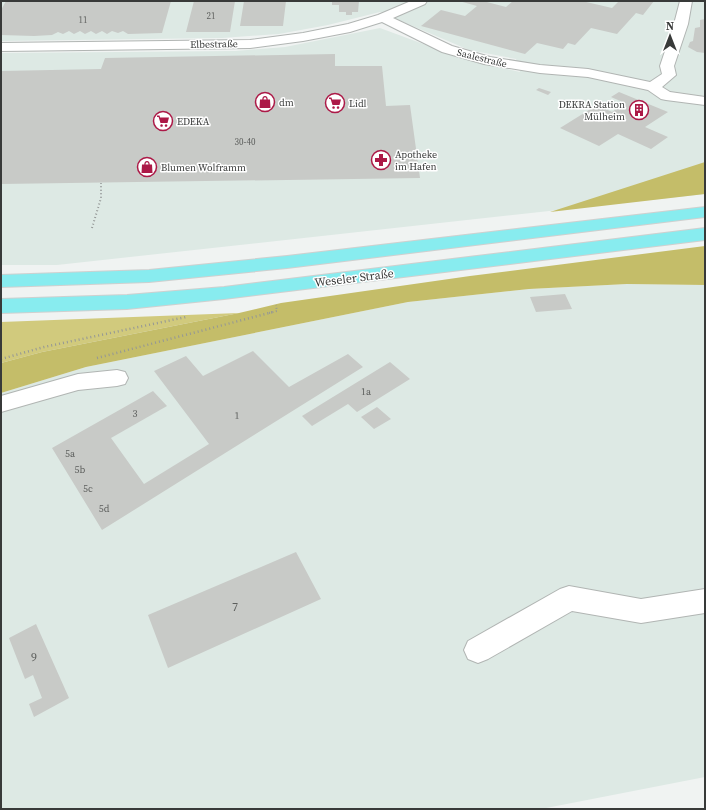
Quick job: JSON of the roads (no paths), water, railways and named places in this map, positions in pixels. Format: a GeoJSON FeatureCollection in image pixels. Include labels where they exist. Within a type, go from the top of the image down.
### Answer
{"type":"FeatureCollection","features":[{"type":"Feature","properties":{"kind":"main road","name":"Weseler Straße"},"geometry":{"type":"LineString","coordinates":[[1,281],[149,276],[287,262],[705,212]]}},
{"type":"Feature","properties":{"kind":"main road","name":"Weseler Straße"},"geometry":{"type":"LineString","coordinates":[[1,306],[127,302],[275,288],[705,234]]}},
{"type":"Feature","properties":{"kind":"main road"},"geometry":{"type":"LineString","coordinates":[[1,290],[16,290],[33,280]]}},
{"type":"Feature","properties":{"kind":"street","name":"Elbestraße"},"geometry":{"type":"LineString","coordinates":[[1,47],[250,44],[303,38],[329,32],[383,18],[421,1]]}},
{"type":"Feature","properties":{"kind":"street"},"geometry":{"type":"LineString","coordinates":[[653,87],[669,75],[667,66],[681,24],[686,1]]}},
{"type":"Feature","properties":{"kind":"street","name":"Saalestraße"},"geometry":{"type":"LineString","coordinates":[[383,18],[448,49],[489,61],[540,69],[588,73],[653,87],[666,96],[705,101]]}},
{"type":"Feature","properties":{"kind":"street"},"geometry":{"type":"LineString","coordinates":[[617,80],[667,66]]}},
{"type":"Feature","properties":{"kind":"street"},"geometry":{"type":"LineString","coordinates":[[1,404],[78,382],[118,378]]}},
{"type":"Feature","properties":{"kind":"street"},"geometry":{"type":"LineString","coordinates":[[478,650],[570,598],[641,611],[705,601]]}},
{"type":"Feature","properties":{"kind":"place","name":"dm"},"geometry":{"type":"Point","coordinates":[265,102]}},
{"type":"Feature","properties":{"kind":"place","name":"Lidl"},"geometry":{"type":"Point","coordinates":[335,103]}},
{"type":"Feature","properties":{"kind":"place","name":"DEKRA Station Mülheim"},"geometry":{"type":"Point","coordinates":[639,110]}},
{"type":"Feature","properties":{"kind":"place","name":"EDEKA"},"geometry":{"type":"Point","coordinates":[163,121]}},
{"type":"Feature","properties":{"kind":"place","name":"Apotheke im Hafen"},"geometry":{"type":"Point","coordinates":[381,160]}},
{"type":"Feature","properties":{"kind":"place","name":"Blumen Wolframm"},"geometry":{"type":"Point","coordinates":[147,167]}}]}
